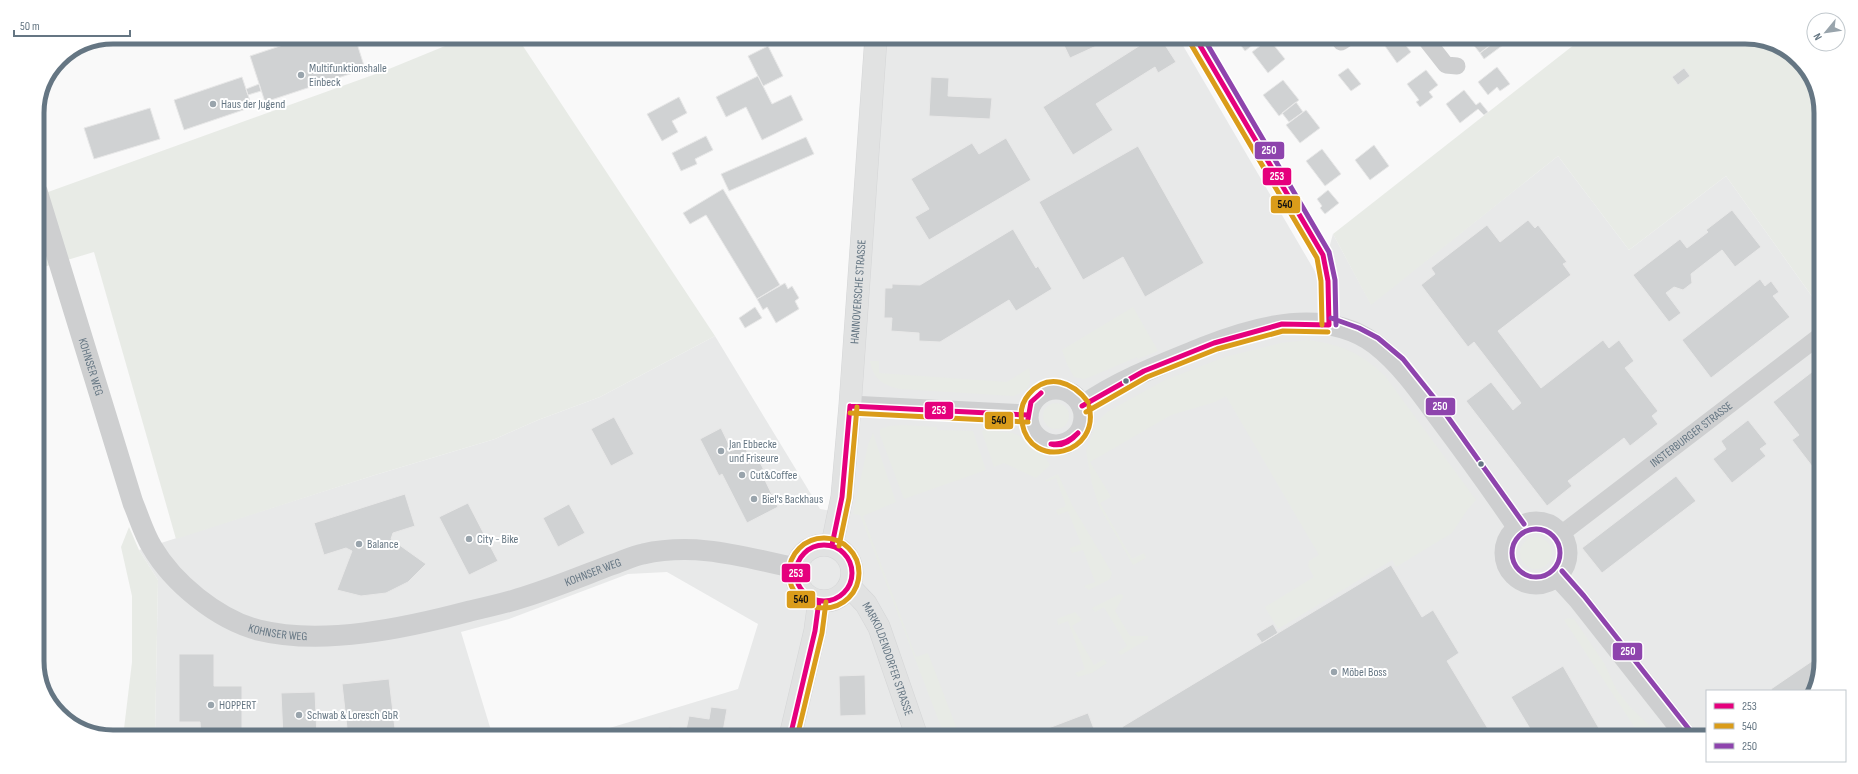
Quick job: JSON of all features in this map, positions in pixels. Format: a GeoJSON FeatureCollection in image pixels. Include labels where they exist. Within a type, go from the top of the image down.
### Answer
{"type":"FeatureCollection","features":[{"type":"Feature","properties":{"kind":"main road","name":"HANNOVERSCHE STRASSE"},"geometry":{"type":"LineString","coordinates":[[832,545],[842,497],[850,406],[876,44]]}},
{"type":"Feature","properties":{"kind":"main road"},"geometry":{"type":"LineString","coordinates":[[821,544],[832,545],[843,552],[850,562],[852,574],[849,586],[844,593],[828,601],[819,601],[802,591],[797,582],[796,568],[803,553],[811,547],[821,544]]}},
{"type":"Feature","properties":{"kind":"main road","name":"MARKOLDENDORFER STRASSE"},"geometry":{"type":"LineString","coordinates":[[849,586],[866,604],[879,627],[915,730]]}},
{"type":"Feature","properties":{"kind":"main road"},"geometry":{"type":"LineString","coordinates":[[792,730],[815,631],[819,601]]}},
{"type":"Feature","properties":{"kind":"street"},"geometry":{"type":"LineString","coordinates":[[1199,44],[1323,255],[1328,271],[1330,290],[1329,325]]}},
{"type":"Feature","properties":{"kind":"street"},"geometry":{"type":"LineString","coordinates":[[1430,44],[1446,65],[1457,66]]}},
{"type":"Feature","properties":{"kind":"street","name":"KOHNSER WEG"},"geometry":{"type":"LineString","coordinates":[[44,214],[133,503],[151,546],[168,569],[197,597],[222,615],[257,630],[285,634],[310,636],[380,632],[427,623],[524,597],[642,554],[692,548],[728,553],[796,568]]}},
{"type":"Feature","properties":{"kind":"street"},"geometry":{"type":"LineString","coordinates":[[1082,406],[1101,393],[1126,380],[1160,364],[1230,336],[1288,323],[1329,325],[1356,334],[1375,344],[1398,364],[1429,403],[1518,528]]}},
{"type":"Feature","properties":{"kind":"street","name":"INSTERBURGER STRASSE"},"geometry":{"type":"LineString","coordinates":[[1561,534],[1814,339]]}},
{"type":"Feature","properties":{"kind":"street"},"geometry":{"type":"LineString","coordinates":[[1050,389],[1066,390],[1078,400],[1082,406],[1084,416],[1081,429],[1072,440],[1063,444],[1050,444],[1038,439],[1028,424],[1029,408],[1037,396],[1050,389]]}},
{"type":"Feature","properties":{"kind":"street"},"geometry":{"type":"LineString","coordinates":[[850,406],[1028,415]]}},
{"type":"Feature","properties":{"kind":"street"},"geometry":{"type":"LineString","coordinates":[[1527,523],[1546,523],[1554,527],[1561,534],[1566,544],[1567,554],[1565,564],[1557,576],[1542,584],[1531,584],[1521,580],[1510,569],[1505,554],[1506,544],[1511,534],[1518,528],[1527,523]]}},
{"type":"Feature","properties":{"kind":"street"},"geometry":{"type":"LineString","coordinates":[[1557,576],[1579,600],[1681,730]]}},
{"type":"Feature","properties":{"kind":"shaded area"},"geometry":{"type":"Polygon","coordinates":[[[450,44],[522,44],[715,336],[600,397],[538,420],[495,439],[375,475],[176,539],[94,252],[44,267],[44,193],[384,71],[450,44]]]}},
{"type":"Feature","properties":{"kind":"shaded area"},"geometry":{"type":"Polygon","coordinates":[[[886,44],[1182,44],[1320,280],[1333,234],[1371,304],[1558,156],[1629,250],[1726,176],[1814,299],[1813,675],[1808,690],[1706,690],[1706,730],[603,730],[738,689],[758,624],[667,572],[628,574],[509,619],[461,632],[491,730],[155,730],[158,580],[139,550],[375,475],[495,439],[538,420],[600,397],[715,336],[820,509],[849,514],[886,44]]]}},
{"type":"Feature","properties":{"kind":"shaded area"},"geometry":{"type":"Polygon","coordinates":[[[1575,44],[1759,45],[1772,49],[1791,61],[1797,67],[1807,82],[1813,99],[1814,299],[1726,176],[1629,250],[1558,156],[1371,305],[1333,234],[1575,44]]]}},
{"type":"Feature","properties":{"kind":"shaded area"},"geometry":{"type":"Polygon","coordinates":[[[1133,307],[1158,351],[1138,359],[1137,357],[1084,379],[1074,377],[1062,350],[1133,307]]]}},
{"type":"Feature","properties":{"kind":"shaded area"},"geometry":{"type":"Polygon","coordinates":[[[1307,340],[1330,344],[1349,351],[1367,361],[1385,376],[1476,500],[1452,533],[1396,567],[1392,560],[1278,629],[1265,607],[1314,577],[1308,566],[1309,561],[1319,555],[1226,396],[1215,402],[1171,415],[1090,462],[1111,497],[1100,503],[1132,559],[1144,553],[1146,558],[1133,565],[1099,506],[1092,484],[1086,451],[1097,422],[1107,412],[1165,380],[1225,357],[1281,343],[1307,340]]]}},
{"type":"Feature","properties":{"kind":"shaded area"},"geometry":{"type":"Polygon","coordinates":[[[870,361],[879,361],[879,373],[1007,382],[1029,368],[1030,379],[1028,386],[1023,392],[1013,396],[900,389],[884,383],[876,377],[870,361]]]}},
{"type":"Feature","properties":{"kind":"shaded area"},"geometry":{"type":"Polygon","coordinates":[[[1056,403],[1065,407],[1069,416],[1065,425],[1056,429],[1047,425],[1043,416],[1047,407],[1056,403]]]}},
{"type":"Feature","properties":{"kind":"shaded area"},"geometry":{"type":"Polygon","coordinates":[[[903,425],[937,427],[937,430],[973,431],[986,470],[904,499],[880,435],[880,429],[889,426],[903,425]]]}},
{"type":"Feature","properties":{"kind":"shaded area"},"geometry":{"type":"Polygon","coordinates":[[[984,430],[1013,433],[1022,437],[1027,444],[1042,453],[1050,465],[1036,478],[1004,463],[994,467],[982,432],[984,430]]]}},
{"type":"Feature","properties":{"kind":"shaded area"},"geometry":{"type":"Polygon","coordinates":[[[873,433],[896,502],[863,516],[916,657],[928,653],[957,730],[942,730],[860,515],[853,514],[868,445],[873,433]]]}},
{"type":"Feature","properties":{"kind":"shaded area"},"geometry":{"type":"Polygon","coordinates":[[[1058,474],[1072,505],[1112,573],[1110,579],[1089,590],[1084,586],[1095,582],[1083,550],[1072,553],[1070,548],[1081,544],[1068,511],[1058,515],[1056,510],[1066,506],[1056,478],[1045,482],[1058,474]]]}},
{"type":"Feature","properties":{"kind":"shaded area"},"geometry":{"type":"Polygon","coordinates":[[[129,527],[139,550],[158,580],[155,730],[124,730],[132,662],[132,596],[121,547],[129,527]]]}},
{"type":"Feature","properties":{"kind":"shaded area"},"geometry":{"type":"Polygon","coordinates":[[[1533,537],[1539,537],[1549,544],[1552,553],[1551,559],[1545,566],[1539,569],[1533,569],[1523,562],[1520,556],[1520,550],[1527,540],[1533,537]]]}},
{"type":"Feature","properties":{"kind":"shaded area"},"geometry":{"type":"Polygon","coordinates":[[[1120,594],[1123,595],[1123,597],[1115,611],[1130,636],[1148,636],[1148,639],[1121,655],[1118,652],[1127,646],[1104,607],[1095,612],[1092,608],[1120,594]]]}},
{"type":"Feature","properties":{"kind":"shaded area"},"geometry":{"type":"Polygon","coordinates":[[[1075,612],[1082,620],[1072,626],[1094,665],[1104,659],[1107,663],[1092,673],[1078,677],[1075,673],[1085,669],[1068,621],[1058,625],[1057,619],[1075,612]]]}},
{"type":"Feature","properties":{"kind":"shaded area"},"geometry":{"type":"Polygon","coordinates":[[[1568,618],[1574,619],[1604,663],[1616,689],[1630,707],[1655,730],[1636,730],[1564,620],[1568,618]]]}},
{"type":"Feature","properties":{"kind":"building","name":"Multifunktionshalle Einbeck"},"geometry":{"type":"Polygon","coordinates":[[[286,44],[357,44],[365,69],[265,102],[250,56],[286,44]]]}},
{"type":"Feature","properties":{"kind":"building"},"geometry":{"type":"Polygon","coordinates":[[[1063,44],[1101,44],[1070,58],[1063,44]]]}},
{"type":"Feature","properties":{"kind":"building"},"geometry":{"type":"Polygon","coordinates":[[[1142,44],[1164,44],[1176,62],[1158,73],[1155,67],[1096,104],[1113,130],[1073,155],[1043,107],[1142,44]]]}},
{"type":"Feature","properties":{"kind":"building"},"geometry":{"type":"Polygon","coordinates":[[[1240,44],[1254,44],[1245,51],[1240,44]]]}},
{"type":"Feature","properties":{"kind":"building"},"geometry":{"type":"Polygon","coordinates":[[[1262,44],[1273,44],[1285,59],[1268,73],[1252,52],[1262,44]]]}},
{"type":"Feature","properties":{"kind":"building"},"geometry":{"type":"Polygon","coordinates":[[[1388,44],[1405,44],[1411,52],[1397,63],[1385,46],[1388,44]]]}},
{"type":"Feature","properties":{"kind":"building"},"geometry":{"type":"Polygon","coordinates":[[[1473,44],[1492,44],[1480,53],[1473,44]]]}},
{"type":"Feature","properties":{"kind":"building"},"geometry":{"type":"Polygon","coordinates":[[[1492,44],[1503,45],[1484,59],[1480,53],[1492,44]]]}},
{"type":"Feature","properties":{"kind":"building"},"geometry":{"type":"Polygon","coordinates":[[[768,46],[783,76],[763,86],[748,56],[768,46]]]}},
{"type":"Feature","properties":{"kind":"building"},"geometry":{"type":"Polygon","coordinates":[[[1497,67],[1510,84],[1500,91],[1497,87],[1488,95],[1478,82],[1497,67]]]}},
{"type":"Feature","properties":{"kind":"building"},"geometry":{"type":"Polygon","coordinates":[[[1348,68],[1361,84],[1351,91],[1338,75],[1348,68]]]}},
{"type":"Feature","properties":{"kind":"building"},"geometry":{"type":"Polygon","coordinates":[[[1684,68],[1690,76],[1678,85],[1672,77],[1684,68]]]}},
{"type":"Feature","properties":{"kind":"building"},"geometry":{"type":"Polygon","coordinates":[[[1426,70],[1438,85],[1429,92],[1433,97],[1420,107],[1416,102],[1419,100],[1407,84],[1426,70]]]}},
{"type":"Feature","properties":{"kind":"building"},"geometry":{"type":"Polygon","coordinates":[[[758,76],[772,104],[791,95],[803,120],[762,140],[746,107],[726,117],[716,97],[758,76]]]}},
{"type":"Feature","properties":{"kind":"building","name":"Haus der Jugend"},"geometry":{"type":"Polygon","coordinates":[[[242,77],[252,107],[184,130],[174,100],[242,77]]]}},
{"type":"Feature","properties":{"kind":"building"},"geometry":{"type":"Polygon","coordinates":[[[931,77],[949,78],[948,96],[992,98],[990,119],[929,116],[931,77]]]}},
{"type":"Feature","properties":{"kind":"building"},"geometry":{"type":"Polygon","coordinates":[[[1283,80],[1299,100],[1279,116],[1263,95],[1283,80]]]}},
{"type":"Feature","properties":{"kind":"building"},"geometry":{"type":"Polygon","coordinates":[[[259,84],[261,91],[248,95],[246,89],[259,84]]]}},
{"type":"Feature","properties":{"kind":"building"},"geometry":{"type":"Polygon","coordinates":[[[1464,90],[1476,105],[1480,102],[1488,112],[1484,115],[1478,109],[1460,123],[1446,104],[1464,90]]]}},
{"type":"Feature","properties":{"kind":"building"},"geometry":{"type":"Polygon","coordinates":[[[679,97],[687,113],[672,121],[678,132],[662,141],[647,114],[679,97]]]}},
{"type":"Feature","properties":{"kind":"building"},"geometry":{"type":"Polygon","coordinates":[[[1296,102],[1303,112],[1289,122],[1282,113],[1296,102]]]}},
{"type":"Feature","properties":{"kind":"building"},"geometry":{"type":"Polygon","coordinates":[[[150,108],[160,139],[94,159],[84,128],[150,108]]]}},
{"type":"Feature","properties":{"kind":"building"},"geometry":{"type":"Polygon","coordinates":[[[1306,110],[1320,128],[1300,143],[1286,125],[1306,110]]]}},
{"type":"Feature","properties":{"kind":"building"},"geometry":{"type":"Polygon","coordinates":[[[706,136],[713,150],[695,159],[697,164],[681,171],[672,153],[706,136]]]}},
{"type":"Feature","properties":{"kind":"building"},"geometry":{"type":"Polygon","coordinates":[[[806,137],[814,154],[729,191],[721,174],[806,137]]]}},
{"type":"Feature","properties":{"kind":"building"},"geometry":{"type":"Polygon","coordinates":[[[1006,138],[1031,180],[929,240],[915,217],[929,209],[911,179],[972,143],[979,154],[1006,138]]]}},
{"type":"Feature","properties":{"kind":"building"},"geometry":{"type":"Polygon","coordinates":[[[1374,145],[1389,166],[1370,180],[1355,160],[1374,145]]]}},
{"type":"Feature","properties":{"kind":"building"},"geometry":{"type":"Polygon","coordinates":[[[1138,146],[1204,263],[1145,297],[1123,257],[1083,280],[1039,202],[1138,146]]]}},
{"type":"Feature","properties":{"kind":"building"},"geometry":{"type":"Polygon","coordinates":[[[1322,149],[1341,174],[1325,186],[1306,161],[1322,149]]]}},
{"type":"Feature","properties":{"kind":"building"},"geometry":{"type":"Polygon","coordinates":[[[723,189],[780,285],[757,299],[706,215],[690,224],[683,213],[723,189]]]}},
{"type":"Feature","properties":{"kind":"building"},"geometry":{"type":"Polygon","coordinates":[[[1328,190],[1339,203],[1325,214],[1320,208],[1322,206],[1317,199],[1328,190]]]}},
{"type":"Feature","properties":{"kind":"building"},"geometry":{"type":"Polygon","coordinates":[[[1732,210],[1761,247],[1735,267],[1722,250],[1691,274],[1692,283],[1683,290],[1674,287],[1666,293],[1681,313],[1669,322],[1633,275],[1680,239],[1687,248],[1708,232],[1706,230],[1732,210]]]}},
{"type":"Feature","properties":{"kind":"building"},"geometry":{"type":"Polygon","coordinates":[[[1528,220],[1535,228],[1538,225],[1567,262],[1563,264],[1571,275],[1498,331],[1541,388],[1603,340],[1609,348],[1619,340],[1634,361],[1625,368],[1658,411],[1652,416],[1658,424],[1630,446],[1624,438],[1568,481],[1572,486],[1547,506],[1466,401],[1491,382],[1513,410],[1521,403],[1474,342],[1468,347],[1421,285],[1435,274],[1431,268],[1487,225],[1500,242],[1528,220]]]}},
{"type":"Feature","properties":{"kind":"building"},"geometry":{"type":"Polygon","coordinates":[[[1013,229],[1036,268],[1038,266],[1052,289],[1016,311],[1009,300],[940,342],[919,341],[919,333],[891,331],[892,318],[884,318],[885,288],[892,288],[892,284],[920,285],[1013,229]]]}},
{"type":"Feature","properties":{"kind":"building"},"geometry":{"type":"Polygon","coordinates":[[[1760,279],[1765,286],[1771,281],[1779,292],[1773,296],[1790,317],[1711,378],[1682,340],[1760,279]]]}},
{"type":"Feature","properties":{"kind":"building"},"geometry":{"type":"Polygon","coordinates":[[[785,283],[788,289],[792,286],[799,298],[795,301],[799,309],[776,323],[767,307],[763,310],[757,299],[785,283]]]}},
{"type":"Feature","properties":{"kind":"building"},"geometry":{"type":"Polygon","coordinates":[[[755,307],[762,318],[745,328],[739,318],[755,307]]]}},
{"type":"Feature","properties":{"kind":"building"},"geometry":{"type":"Polygon","coordinates":[[[1814,370],[1814,469],[1792,440],[1799,435],[1773,402],[1814,370]]]}},
{"type":"Feature","properties":{"kind":"building"},"geometry":{"type":"Polygon","coordinates":[[[614,417],[634,454],[611,466],[591,429],[614,417]]]}},
{"type":"Feature","properties":{"kind":"building"},"geometry":{"type":"Polygon","coordinates":[[[1748,420],[1767,444],[1760,449],[1766,456],[1732,483],[1713,459],[1726,449],[1721,441],[1748,420]]]}},
{"type":"Feature","properties":{"kind":"building","name":"Cut&Coffee"},"geometry":{"type":"Polygon","coordinates":[[[721,428],[732,451],[744,445],[750,458],[756,455],[765,472],[762,474],[778,507],[747,523],[722,474],[719,476],[700,439],[721,428]]]}},
{"type":"Feature","properties":{"kind":"building"},"geometry":{"type":"Polygon","coordinates":[[[1676,476],[1696,501],[1602,573],[1582,548],[1676,476]]]}},
{"type":"Feature","properties":{"kind":"building","name":"Balance"},"geometry":{"type":"Polygon","coordinates":[[[405,494],[415,526],[393,533],[391,539],[426,564],[408,582],[386,593],[361,596],[337,590],[352,551],[346,548],[324,555],[314,523],[405,494]]]}},
{"type":"Feature","properties":{"kind":"building","name":"City - Bike"},"geometry":{"type":"Polygon","coordinates":[[[468,503],[498,561],[469,575],[439,517],[468,503]]]}},
{"type":"Feature","properties":{"kind":"building"},"geometry":{"type":"Polygon","coordinates":[[[569,504],[585,533],[558,547],[543,518],[569,504]]]}},
{"type":"Feature","properties":{"kind":"building"},"geometry":{"type":"Polygon","coordinates":[[[1391,565],[1422,617],[1433,610],[1459,653],[1447,661],[1489,730],[1124,730],[1122,727],[1391,565]]]}},
{"type":"Feature","properties":{"kind":"building"},"geometry":{"type":"Polygon","coordinates":[[[1273,624],[1278,633],[1262,643],[1256,634],[1273,624]]]}},
{"type":"Feature","properties":{"kind":"building","name":"HOPPERT"},"geometry":{"type":"Polygon","coordinates":[[[179,654],[214,654],[214,686],[242,686],[242,730],[201,730],[200,722],[179,722],[179,654]]]}},
{"type":"Feature","properties":{"kind":"building"},"geometry":{"type":"Polygon","coordinates":[[[1814,660],[1813,675],[1808,690],[1771,689],[1814,660]]]}},
{"type":"Feature","properties":{"kind":"building"},"geometry":{"type":"Polygon","coordinates":[[[1563,666],[1600,730],[1531,730],[1511,697],[1563,666]]]}},
{"type":"Feature","properties":{"kind":"building"},"geometry":{"type":"Polygon","coordinates":[[[865,675],[866,715],[840,716],[839,676],[865,675]]]}},
{"type":"Feature","properties":{"kind":"building"},"geometry":{"type":"Polygon","coordinates":[[[389,679],[395,730],[347,730],[342,684],[389,679]]]}},
{"type":"Feature","properties":{"kind":"building","name":"Schwab & Loresch GbR"},"geometry":{"type":"Polygon","coordinates":[[[315,692],[317,730],[283,730],[281,693],[315,692]]]}},
{"type":"Feature","properties":{"kind":"building"},"geometry":{"type":"Polygon","coordinates":[[[711,707],[727,709],[723,730],[686,730],[689,716],[709,719],[711,707]]]}},
{"type":"Feature","properties":{"kind":"building"},"geometry":{"type":"Polygon","coordinates":[[[1088,713],[1094,730],[1043,730],[1088,713]]]}},
{"type":"Feature","properties":{"kind":"building"},"geometry":{"type":"Polygon","coordinates":[[[669,727],[686,730],[668,730],[669,727]]]}},
{"type":"Feature","properties":{"kind":"transit line","name":"540"},"geometry":{"type":"LineString","coordinates":[[1191,44],[1317,258],[1321,281],[1322,325]]}},
{"type":"Feature","properties":{"kind":"transit line","name":"253"},"geometry":{"type":"LineString","coordinates":[[1199,44],[1323,255],[1328,281],[1329,325]]}},
{"type":"Feature","properties":{"kind":"transit line","name":"250"},"geometry":{"type":"LineString","coordinates":[[1207,44],[1329,252],[1335,280],[1336,325]]}},
{"type":"Feature","properties":{"kind":"transit line","name":"250"},"geometry":{"type":"LineString","coordinates":[[1331,318],[1359,328],[1378,338],[1403,359],[1435,399],[1524,524]]}},
{"type":"Feature","properties":{"kind":"transit line","name":"253"},"geometry":{"type":"LineString","coordinates":[[1082,406],[1144,371],[1214,343],[1282,324],[1329,325]]}},
{"type":"Feature","properties":{"kind":"transit line","name":"540"},"geometry":{"type":"LineString","coordinates":[[1086,412],[1147,377],[1217,349],[1283,331],[1328,332]]}},
{"type":"Feature","properties":{"kind":"transit line","name":"540"},"geometry":{"type":"LineString","coordinates":[[1088,402],[1075,389],[1068,385],[1060,382],[1044,383],[1036,387],[1025,400],[1021,412],[1022,423],[1028,438],[1038,448],[1050,452],[1063,451],[1075,445],[1085,436],[1090,423],[1089,406]]}},
{"type":"Feature","properties":{"kind":"transit line","name":"253"},"geometry":{"type":"LineString","coordinates":[[1028,419],[1031,402],[1041,393]]}},
{"type":"Feature","properties":{"kind":"transit line","name":"253"},"geometry":{"type":"LineString","coordinates":[[850,406],[1028,415]]}},
{"type":"Feature","properties":{"kind":"transit line","name":"253"},"geometry":{"type":"LineString","coordinates":[[832,545],[842,497],[850,406]]}},
{"type":"Feature","properties":{"kind":"transit line","name":"540"},"geometry":{"type":"LineString","coordinates":[[839,546],[849,498],[857,407]]}},
{"type":"Feature","properties":{"kind":"transit line","name":"540"},"geometry":{"type":"LineString","coordinates":[[850,413],[1028,422]]}},
{"type":"Feature","properties":{"kind":"transit line","name":"253"},"geometry":{"type":"LineString","coordinates":[[1051,444],[1066,442],[1078,433]]}},
{"type":"Feature","properties":{"kind":"transit line","name":"253"},"geometry":{"type":"LineString","coordinates":[[1051,444],[1059,445],[1066,443],[1078,433]]}},
{"type":"Feature","properties":{"kind":"transit line","name":"250"},"geometry":{"type":"LineString","coordinates":[[1536,529],[1545,531],[1553,536],[1558,544],[1560,553],[1558,562],[1553,570],[1545,575],[1536,577],[1527,575],[1519,570],[1514,562],[1512,553],[1514,544],[1519,536],[1527,531],[1536,529]]}},
{"type":"Feature","properties":{"kind":"transit line","name":"540"},"geometry":{"type":"LineString","coordinates":[[824,538],[837,541],[849,548],[856,560],[859,573],[856,586],[849,598],[837,605],[824,608],[811,605],[799,598],[792,586],[789,573],[792,560],[799,548],[811,541],[824,538]]}},
{"type":"Feature","properties":{"kind":"transit line","name":"253"},"geometry":{"type":"LineString","coordinates":[[819,545],[829,545],[844,553],[850,562],[852,573],[850,584],[844,593],[829,601],[819,601],[808,596],[801,589],[796,578],[796,568],[801,557],[808,550],[819,545]]}},
{"type":"Feature","properties":{"kind":"transit line","name":"250"},"geometry":{"type":"LineString","coordinates":[[1562,571],[1584,596],[1690,730]]}},
{"type":"Feature","properties":{"kind":"transit line","name":"253"},"geometry":{"type":"LineString","coordinates":[[792,730],[815,631],[819,601]]}},
{"type":"Feature","properties":{"kind":"transit line","name":"540"},"geometry":{"type":"LineString","coordinates":[[799,730],[822,633],[826,602]]}},
{"type":"Feature","properties":{"kind":"place","name":"Multifunktionshalle Einbeck"},"geometry":{"type":"Point","coordinates":[301,75]}},
{"type":"Feature","properties":{"kind":"place","name":"Haus der Jugend"},"geometry":{"type":"Point","coordinates":[213,104]}},
{"type":"Feature","properties":{"kind":"place","name":"Jan Ebbecke und Friseure"},"geometry":{"type":"Point","coordinates":[721,451]}},
{"type":"Feature","properties":{"kind":"place","name":"Cut&Coffee"},"geometry":{"type":"Point","coordinates":[742,475]}},
{"type":"Feature","properties":{"kind":"place","name":"Biel's Backhaus"},"geometry":{"type":"Point","coordinates":[754,499]}},
{"type":"Feature","properties":{"kind":"place","name":"City - Bike"},"geometry":{"type":"Point","coordinates":[469,539]}},
{"type":"Feature","properties":{"kind":"place","name":"Balance"},"geometry":{"type":"Point","coordinates":[359,544]}},
{"type":"Feature","properties":{"kind":"place","name":"Möbel Boss"},"geometry":{"type":"Point","coordinates":[1334,672]}},
{"type":"Feature","properties":{"kind":"place","name":"HOPPERT"},"geometry":{"type":"Point","coordinates":[211,705]}},
{"type":"Feature","properties":{"kind":"place","name":"Schwab & Loresch GbR"},"geometry":{"type":"Point","coordinates":[299,715]}}]}
